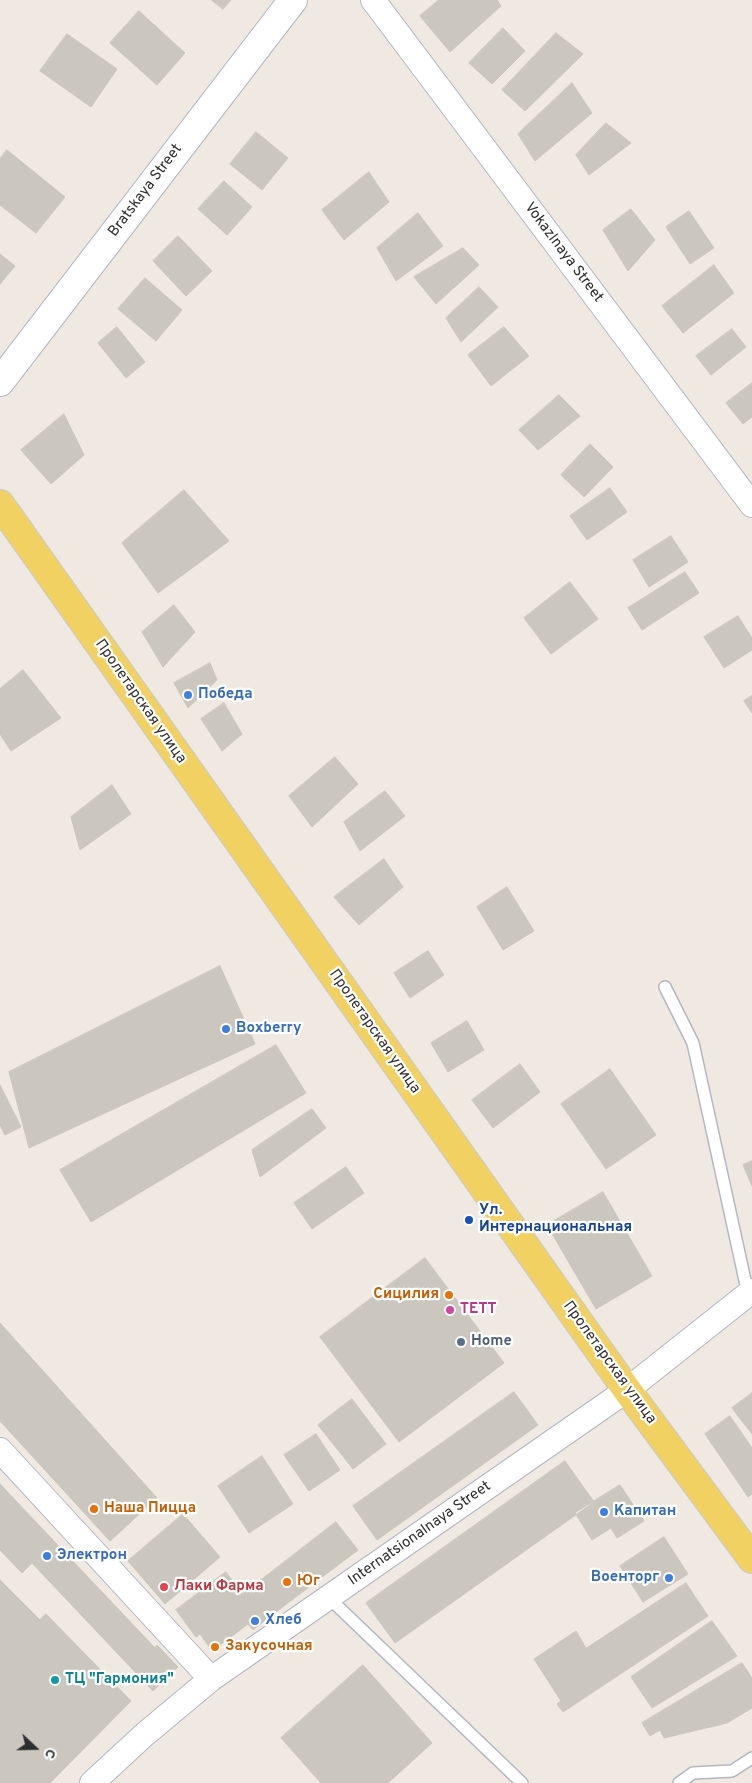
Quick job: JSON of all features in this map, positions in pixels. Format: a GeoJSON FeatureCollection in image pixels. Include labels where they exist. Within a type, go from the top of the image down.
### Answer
{"type":"FeatureCollection","features":[{"type":"Feature","properties":{"kind":"main road","name":"Пролетарская улица"},"geometry":{"type":"LineString","coordinates":[[0,504],[628,1390],[752,1559]]}},
{"type":"Feature","properties":{"kind":"street","name":"Bratskaya Street"},"geometry":{"type":"LineString","coordinates":[[0,382],[293,0]]}},
{"type":"Feature","properties":{"kind":"street","name":"Vokazlnaya Street"},"geometry":{"type":"LineString","coordinates":[[373,0],[752,505]]}},
{"type":"Feature","properties":{"kind":"street","name":"Internatsionalnaya Street"},"geometry":{"type":"LineString","coordinates":[[92,1783],[144,1735],[211,1679],[628,1390],[750,1293]]}},
{"type":"Feature","properties":{"kind":"street"},"geometry":{"type":"LineString","coordinates":[[0,1450],[211,1679]]}},
{"type":"Feature","properties":{"kind":"lane"},"geometry":{"type":"LineString","coordinates":[[665,987],[693,1043],[750,1293]]}},
{"type":"Feature","properties":{"kind":"lane"},"geometry":{"type":"LineString","coordinates":[[329,1598],[522,1783]]}},
{"type":"Feature","properties":{"kind":"lane"},"geometry":{"type":"LineString","coordinates":[[679,1783],[693,1773],[732,1771],[752,1758]]}},
{"type":"Feature","properties":{"kind":"building"},"geometry":{"type":"Polygon","coordinates":[[[212,0],[231,0],[223,9],[212,0]]]}},
{"type":"Feature","properties":{"kind":"building"},"geometry":{"type":"Polygon","coordinates":[[[439,0],[497,0],[501,6],[450,52],[420,16],[439,0]]]}},
{"type":"Feature","properties":{"kind":"building"},"geometry":{"type":"Polygon","coordinates":[[[139,11],[185,53],[157,85],[110,43],[139,11]]]}},
{"type":"Feature","properties":{"kind":"building"},"geometry":{"type":"Polygon","coordinates":[[[503,28],[525,51],[492,84],[469,63],[503,28]]]}},
{"type":"Feature","properties":{"kind":"building"},"geometry":{"type":"Polygon","coordinates":[[[556,33],[583,54],[525,111],[502,90],[556,33]]]}},
{"type":"Feature","properties":{"kind":"building"},"geometry":{"type":"Polygon","coordinates":[[[67,34],[117,69],[91,107],[40,71],[67,34]]]}},
{"type":"Feature","properties":{"kind":"building"},"geometry":{"type":"Polygon","coordinates":[[[572,83],[592,113],[535,161],[518,134],[572,83]]]}},
{"type":"Feature","properties":{"kind":"building"},"geometry":{"type":"Polygon","coordinates":[[[606,123],[631,143],[589,175],[576,155],[606,123]]]}},
{"type":"Feature","properties":{"kind":"building"},"geometry":{"type":"Polygon","coordinates":[[[256,132],[288,158],[262,190],[230,164],[256,132]]]}},
{"type":"Feature","properties":{"kind":"building"},"geometry":{"type":"Polygon","coordinates":[[[7,150],[65,197],[36,233],[0,205],[0,159],[7,150]]]}},
{"type":"Feature","properties":{"kind":"building"},"geometry":{"type":"Polygon","coordinates":[[[369,172],[389,202],[344,240],[322,210],[369,172]]]}},
{"type":"Feature","properties":{"kind":"building"},"geometry":{"type":"Polygon","coordinates":[[[224,181],[252,207],[227,235],[198,209],[224,181]]]}},
{"type":"Feature","properties":{"kind":"building"},"geometry":{"type":"Polygon","coordinates":[[[631,209],[655,240],[628,271],[603,230],[631,209]]]}},
{"type":"Feature","properties":{"kind":"building"},"geometry":{"type":"Polygon","coordinates":[[[689,211],[714,248],[690,264],[666,227],[689,211]]]}},
{"type":"Feature","properties":{"kind":"building"},"geometry":{"type":"Polygon","coordinates":[[[418,213],[443,246],[396,281],[377,248],[418,213]]]}},
{"type":"Feature","properties":{"kind":"building"},"geometry":{"type":"Polygon","coordinates":[[[178,236],[212,271],[186,296],[153,261],[178,236]]]}},
{"type":"Feature","properties":{"kind":"building"},"geometry":{"type":"Polygon","coordinates":[[[463,248],[479,265],[436,304],[414,277],[463,248]]]}},
{"type":"Feature","properties":{"kind":"building"},"geometry":{"type":"Polygon","coordinates":[[[0,254],[15,266],[0,284],[0,254]]]}},
{"type":"Feature","properties":{"kind":"building"},"geometry":{"type":"Polygon","coordinates":[[[714,265],[734,293],[683,333],[662,306],[714,265]]]}},
{"type":"Feature","properties":{"kind":"building"},"geometry":{"type":"Polygon","coordinates":[[[145,278],[182,310],[156,341],[118,309],[145,278]]]}},
{"type":"Feature","properties":{"kind":"building"},"geometry":{"type":"Polygon","coordinates":[[[479,287],[498,307],[461,342],[446,318],[479,287]]]}},
{"type":"Feature","properties":{"kind":"building"},"geometry":{"type":"Polygon","coordinates":[[[117,327],[145,362],[126,378],[98,343],[117,327]]]}},
{"type":"Feature","properties":{"kind":"building"},"geometry":{"type":"Polygon","coordinates":[[[504,327],[529,356],[491,386],[468,355],[504,327]]]}},
{"type":"Feature","properties":{"kind":"building"},"geometry":{"type":"Polygon","coordinates":[[[732,329],[746,347],[711,375],[696,356],[732,329]]]}},
{"type":"Feature","properties":{"kind":"building"},"geometry":{"type":"Polygon","coordinates":[[[752,383],[752,417],[743,424],[726,403],[752,383]]]}},
{"type":"Feature","properties":{"kind":"building"},"geometry":{"type":"Polygon","coordinates":[[[559,395],[580,416],[538,450],[519,430],[559,395]]]}},
{"type":"Feature","properties":{"kind":"building"},"geometry":{"type":"Polygon","coordinates":[[[64,414],[84,455],[51,484],[21,450],[64,414]]]}},
{"type":"Feature","properties":{"kind":"building"},"geometry":{"type":"Polygon","coordinates":[[[590,444],[613,467],[584,497],[561,475],[590,444]]]}},
{"type":"Feature","properties":{"kind":"building"},"geometry":{"type":"Polygon","coordinates":[[[610,488],[627,512],[587,540],[570,516],[610,488]]]}},
{"type":"Feature","properties":{"kind":"building"},"geometry":{"type":"Polygon","coordinates":[[[184,490],[229,541],[158,593],[122,543],[184,490]]]}},
{"type":"Feature","properties":{"kind":"building"},"geometry":{"type":"Polygon","coordinates":[[[671,536],[688,562],[649,587],[633,560],[671,536]]]}},
{"type":"Feature","properties":{"kind":"building"},"geometry":{"type":"Polygon","coordinates":[[[685,572],[699,593],[642,630],[628,608],[685,572]]]}},
{"type":"Feature","properties":{"kind":"building"},"geometry":{"type":"Polygon","coordinates":[[[570,582],[598,619],[551,654],[524,618],[570,582]]]}},
{"type":"Feature","properties":{"kind":"building"},"geometry":{"type":"Polygon","coordinates":[[[174,605],[195,632],[163,667],[142,632],[174,605]]]}},
{"type":"Feature","properties":{"kind":"building"},"geometry":{"type":"Polygon","coordinates":[[[738,616],[752,638],[752,650],[724,668],[704,637],[738,616]]]}},
{"type":"Feature","properties":{"kind":"building"},"geometry":{"type":"Polygon","coordinates":[[[210,663],[217,680],[188,708],[174,683],[210,663]]]}},
{"type":"Feature","properties":{"kind":"building"},"geometry":{"type":"Polygon","coordinates":[[[23,670],[61,718],[11,751],[0,734],[0,689],[23,670]]]}},
{"type":"Feature","properties":{"kind":"building"},"geometry":{"type":"Polygon","coordinates":[[[752,696],[752,713],[744,701],[752,696]]]}},
{"type":"Feature","properties":{"kind":"building"},"geometry":{"type":"Polygon","coordinates":[[[224,703],[242,734],[222,751],[201,719],[224,703]]]}},
{"type":"Feature","properties":{"kind":"building"},"geometry":{"type":"Polygon","coordinates":[[[335,757],[358,784],[312,827],[289,796],[335,757]]]}},
{"type":"Feature","properties":{"kind":"building"},"geometry":{"type":"Polygon","coordinates":[[[112,785],[131,814],[80,850],[71,817],[112,785]]]}},
{"type":"Feature","properties":{"kind":"building"},"geometry":{"type":"Polygon","coordinates":[[[385,791],[405,816],[360,851],[344,822],[385,791]]]}},
{"type":"Feature","properties":{"kind":"building"},"geometry":{"type":"Polygon","coordinates":[[[384,859],[403,887],[359,925],[334,897],[384,859]]]}},
{"type":"Feature","properties":{"kind":"building"},"geometry":{"type":"Polygon","coordinates":[[[507,887],[534,931],[503,950],[477,907],[507,887]]]}},
{"type":"Feature","properties":{"kind":"building"},"geometry":{"type":"Polygon","coordinates":[[[428,951],[444,975],[410,998],[394,973],[428,951]]]}},
{"type":"Feature","properties":{"kind":"building"},"geometry":{"type":"Polygon","coordinates":[[[220,966],[255,1044],[29,1148],[9,1072],[220,966]]]}},
{"type":"Feature","properties":{"kind":"building"},"geometry":{"type":"Polygon","coordinates":[[[467,1021],[484,1050],[448,1072],[431,1043],[467,1021]]]}},
{"type":"Feature","properties":{"kind":"building"},"geometry":{"type":"Polygon","coordinates":[[[276,1045],[306,1093],[91,1222],[60,1170],[276,1045]]]}},
{"type":"Feature","properties":{"kind":"building"},"geometry":{"type":"Polygon","coordinates":[[[520,1064],[540,1092],[493,1128],[472,1100],[520,1064]]]}},
{"type":"Feature","properties":{"kind":"building"},"geometry":{"type":"Polygon","coordinates":[[[610,1069],[656,1135],[606,1169],[561,1104],[610,1069]]]}},
{"type":"Feature","properties":{"kind":"building"},"geometry":{"type":"Polygon","coordinates":[[[0,1085],[21,1127],[5,1135],[0,1125],[0,1085]]]}},
{"type":"Feature","properties":{"kind":"building"},"geometry":{"type":"Polygon","coordinates":[[[312,1109],[326,1128],[260,1177],[252,1150],[312,1109]]]}},
{"type":"Feature","properties":{"kind":"building"},"geometry":{"type":"Polygon","coordinates":[[[752,1161],[752,1186],[743,1165],[752,1161]]]}},
{"type":"Feature","properties":{"kind":"building"},"geometry":{"type":"Polygon","coordinates":[[[346,1167],[364,1193],[312,1229],[294,1203],[346,1167]]]}},
{"type":"Feature","properties":{"kind":"building"},"geometry":{"type":"Polygon","coordinates":[[[603,1192],[652,1276],[596,1309],[547,1225],[603,1192]]]}},
{"type":"Feature","properties":{"kind":"building"},"geometry":{"type":"Polygon","coordinates":[[[425,1258],[504,1363],[399,1442],[320,1337],[425,1258]]]}},
{"type":"Feature","properties":{"kind":"building"},"geometry":{"type":"Polygon","coordinates":[[[0,1323],[157,1498],[110,1541],[0,1421],[0,1323]]]}},
{"type":"Feature","properties":{"kind":"building"},"geometry":{"type":"Polygon","coordinates":[[[514,1392],[538,1425],[377,1540],[353,1506],[514,1392]]]}},
{"type":"Feature","properties":{"kind":"building"},"geometry":{"type":"Polygon","coordinates":[[[752,1393],[752,1434],[732,1408],[752,1393]]]}},
{"type":"Feature","properties":{"kind":"building"},"geometry":{"type":"Polygon","coordinates":[[[352,1399],[386,1444],[353,1469],[318,1425],[352,1399]]]}},
{"type":"Feature","properties":{"kind":"building"},"geometry":{"type":"Polygon","coordinates":[[[730,1416],[752,1448],[752,1494],[748,1497],[705,1434],[730,1416]]]}},
{"type":"Feature","properties":{"kind":"building"},"geometry":{"type":"Polygon","coordinates":[[[316,1434],[340,1470],[309,1491],[284,1455],[316,1434]]]}},
{"type":"Feature","properties":{"kind":"building"},"geometry":{"type":"Polygon","coordinates":[[[262,1456],[293,1504],[249,1533],[218,1486],[262,1456]]]}},
{"type":"Feature","properties":{"kind":"building"},"geometry":{"type":"Polygon","coordinates":[[[565,1461],[594,1502],[395,1643],[366,1603],[565,1461]]]}},
{"type":"Feature","properties":{"kind":"building"},"geometry":{"type":"Polygon","coordinates":[[[0,1484],[155,1648],[157,1645],[178,1667],[153,1691],[32,1563],[22,1573],[0,1550],[0,1484]]]}},
{"type":"Feature","properties":{"kind":"building"},"geometry":{"type":"Polygon","coordinates":[[[620,1485],[644,1521],[617,1538],[611,1528],[592,1540],[575,1513],[620,1485]]]}},
{"type":"Feature","properties":{"kind":"building"},"geometry":{"type":"Polygon","coordinates":[[[183,1514],[220,1557],[165,1604],[128,1561],[183,1514]]]}},
{"type":"Feature","properties":{"kind":"building"},"geometry":{"type":"Polygon","coordinates":[[[336,1522],[358,1550],[268,1618],[247,1591],[336,1522]]]}},
{"type":"Feature","properties":{"kind":"building"},"geometry":{"type":"Polygon","coordinates":[[[664,1537],[688,1574],[643,1602],[620,1566],[664,1537]]]}},
{"type":"Feature","properties":{"kind":"building"},"geometry":{"type":"Polygon","coordinates":[[[226,1572],[242,1594],[247,1591],[268,1618],[253,1630],[248,1624],[212,1651],[200,1634],[196,1637],[176,1610],[226,1572]]]}},
{"type":"Feature","properties":{"kind":"building"},"geometry":{"type":"Polygon","coordinates":[[[0,1580],[40,1620],[0,1659],[0,1580]]]}},
{"type":"Feature","properties":{"kind":"building"},"geometry":{"type":"Polygon","coordinates":[[[686,1583],[708,1616],[563,1712],[557,1704],[561,1701],[534,1659],[576,1631],[586,1648],[686,1583]]]}},
{"type":"Feature","properties":{"kind":"building","name":"ТЦ \"Гармония\""},"geometry":{"type":"Polygon","coordinates":[[[46,1614],[131,1701],[50,1783],[0,1783],[0,1659],[46,1614]]]}},
{"type":"Feature","properties":{"kind":"building"},"geometry":{"type":"Polygon","coordinates":[[[712,1621],[737,1656],[652,1708],[631,1677],[712,1621]]]}},
{"type":"Feature","properties":{"kind":"building"},"geometry":{"type":"Polygon","coordinates":[[[742,1663],[752,1678],[752,1708],[727,1723],[664,1738],[660,1730],[650,1736],[642,1723],[742,1663]]]}},
{"type":"Feature","properties":{"kind":"building"},"geometry":{"type":"Polygon","coordinates":[[[363,1665],[432,1743],[388,1783],[321,1783],[281,1738],[363,1665]]]}},
{"type":"Feature","properties":{"kind":"place","name":"Победа"},"geometry":{"type":"Point","coordinates":[188,695]}},
{"type":"Feature","properties":{"kind":"place","name":"Boxberry"},"geometry":{"type":"Point","coordinates":[226,1029]}},
{"type":"Feature","properties":{"kind":"place","name":"Ул. Интернациональная"},"geometry":{"type":"Point","coordinates":[469,1220]}},
{"type":"Feature","properties":{"kind":"place","name":"Сицилия"},"geometry":{"type":"Point","coordinates":[449,1295]}},
{"type":"Feature","properties":{"kind":"place","name":"ТЕТТ"},"geometry":{"type":"Point","coordinates":[450,1310]}},
{"type":"Feature","properties":{"kind":"place","name":"Home"},"geometry":{"type":"Point","coordinates":[461,1342]}},
{"type":"Feature","properties":{"kind":"place","name":"Наша Пицца"},"geometry":{"type":"Point","coordinates":[94,1509]}},
{"type":"Feature","properties":{"kind":"place","name":"Капитан"},"geometry":{"type":"Point","coordinates":[604,1512]}},
{"type":"Feature","properties":{"kind":"place","name":"Электрон"},"geometry":{"type":"Point","coordinates":[47,1556]}},
{"type":"Feature","properties":{"kind":"place","name":"Военторг"},"geometry":{"type":"Point","coordinates":[669,1578]}},
{"type":"Feature","properties":{"kind":"place","name":"Юг"},"geometry":{"type":"Point","coordinates":[287,1582]}},
{"type":"Feature","properties":{"kind":"place","name":"Лаки Фарма"},"geometry":{"type":"Point","coordinates":[164,1587]}},
{"type":"Feature","properties":{"kind":"place","name":"Хлеб"},"geometry":{"type":"Point","coordinates":[255,1621]}},
{"type":"Feature","properties":{"kind":"place","name":"Закусочная"},"geometry":{"type":"Point","coordinates":[215,1647]}},
{"type":"Feature","properties":{"kind":"place","name":"ТЦ \"Гармония\""},"geometry":{"type":"Point","coordinates":[55,1680]}}]}
